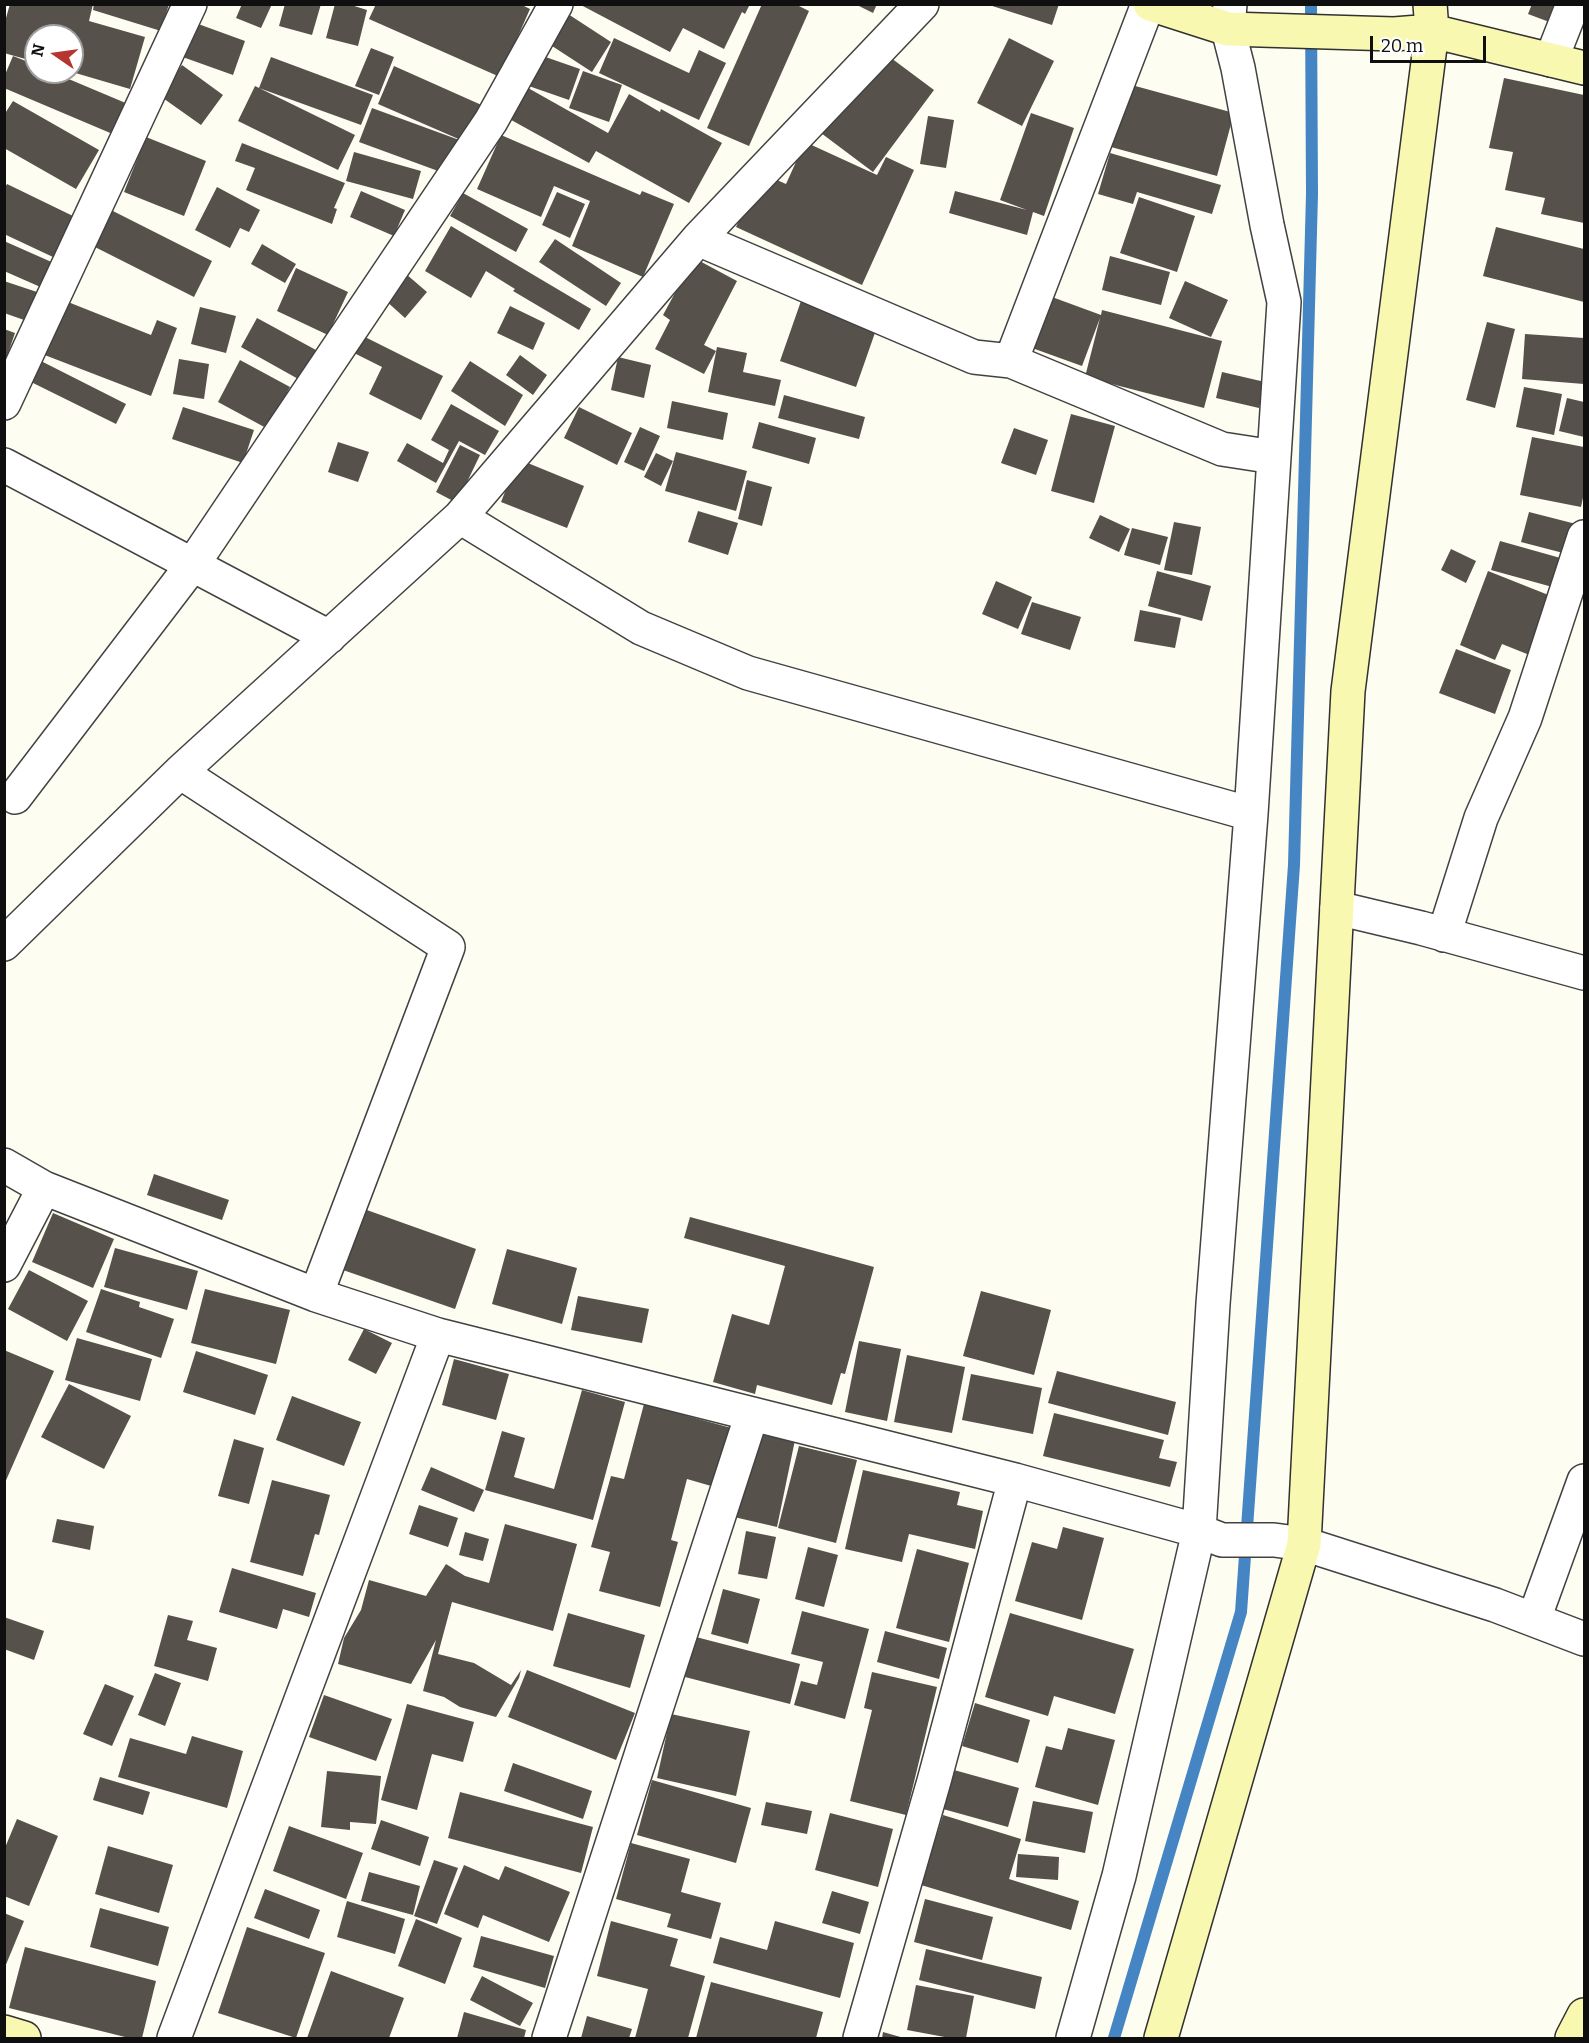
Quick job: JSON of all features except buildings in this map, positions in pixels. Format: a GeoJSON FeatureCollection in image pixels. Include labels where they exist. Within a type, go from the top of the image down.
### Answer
{"type":"FeatureCollection","features":[{"type":"Feature","properties":{"kind":"street"},"geometry":{"type":"LineString","coordinates":[[4,403],[190,4]]}},
{"type":"Feature","properties":{"kind":"street"},"geometry":{"type":"LineString","coordinates":[[15,797],[193,564],[491,121],[556,4]]}},
{"type":"Feature","properties":{"kind":"street"},"geometry":{"type":"LineString","coordinates":[[4,944],[180,772],[460,517],[698,238],[922,4]]}},
{"type":"Feature","properties":{"kind":"street"},"geometry":{"type":"LineString","coordinates":[[1011,361],[1149,4],[1229,17],[1260,30],[1394,34],[1431,18],[1551,60],[1584,68]]}},
{"type":"Feature","properties":{"kind":"street"},"geometry":{"type":"LineString","coordinates":[[1551,60],[1573,4]]}},
{"type":"Feature","properties":{"kind":"street"},"geometry":{"type":"LineString","coordinates":[[1072,2038],[1119,1876],[1210,1536],[1213,1304],[1251,814],[1284,302],[1267,225],[1229,17]]}},
{"type":"Feature","properties":{"kind":"street"},"geometry":{"type":"LineString","coordinates":[[1161,2038],[1289,1542],[1337,908],[1348,691],[1431,18]]}},
{"type":"Feature","properties":{"kind":"street"},"geometry":{"type":"LineString","coordinates":[[698,238],[974,357],[1011,361],[1222,448],[1274,457]]}},
{"type":"Feature","properties":{"kind":"street"},"geometry":{"type":"LineString","coordinates":[[4,465],[328,637]]}},
{"type":"Feature","properties":{"kind":"street"},"geometry":{"type":"LineString","coordinates":[[460,517],[641,628],[748,674],[1251,814]]}},
{"type":"Feature","properties":{"kind":"street"},"geometry":{"type":"LineString","coordinates":[[1444,935],[1481,818],[1525,718],[1584,537]]}},
{"type":"Feature","properties":{"kind":"street"},"geometry":{"type":"LineString","coordinates":[[180,772],[448,947],[316,1295]]}},
{"type":"Feature","properties":{"kind":"street"},"geometry":{"type":"LineString","coordinates":[[1337,908],[1584,973]]}},
{"type":"Feature","properties":{"kind":"street"},"geometry":{"type":"LineString","coordinates":[[4,1165],[44,1188],[316,1295],[438,1335],[1015,1480],[1210,1536],[1289,1542],[1534,1619],[1584,1639]]}},
{"type":"Feature","properties":{"kind":"street"},"geometry":{"type":"LineString","coordinates":[[4,1265],[44,1188]]}},
{"type":"Feature","properties":{"kind":"street"},"geometry":{"type":"LineString","coordinates":[[174,2038],[438,1335]]}},
{"type":"Feature","properties":{"kind":"street"},"geometry":{"type":"LineString","coordinates":[[549,2038],[752,1414]]}},
{"type":"Feature","properties":{"kind":"street"},"geometry":{"type":"LineString","coordinates":[[860,2038],[934,1781],[1015,1480]]}},
{"type":"Feature","properties":{"kind":"street"},"geometry":{"type":"LineString","coordinates":[[1534,1619],[1584,1481]]}},
{"type":"Feature","properties":{"kind":"street"},"geometry":{"type":"LineString","coordinates":[[1572,2038],[1584,2014]]}},
{"type":"Feature","properties":{"kind":"waterway"},"geometry":{"type":"LineString","coordinates":[[1114,2038],[1241,1612],[1294,865],[1312,194],[1311,4]]}}]}
